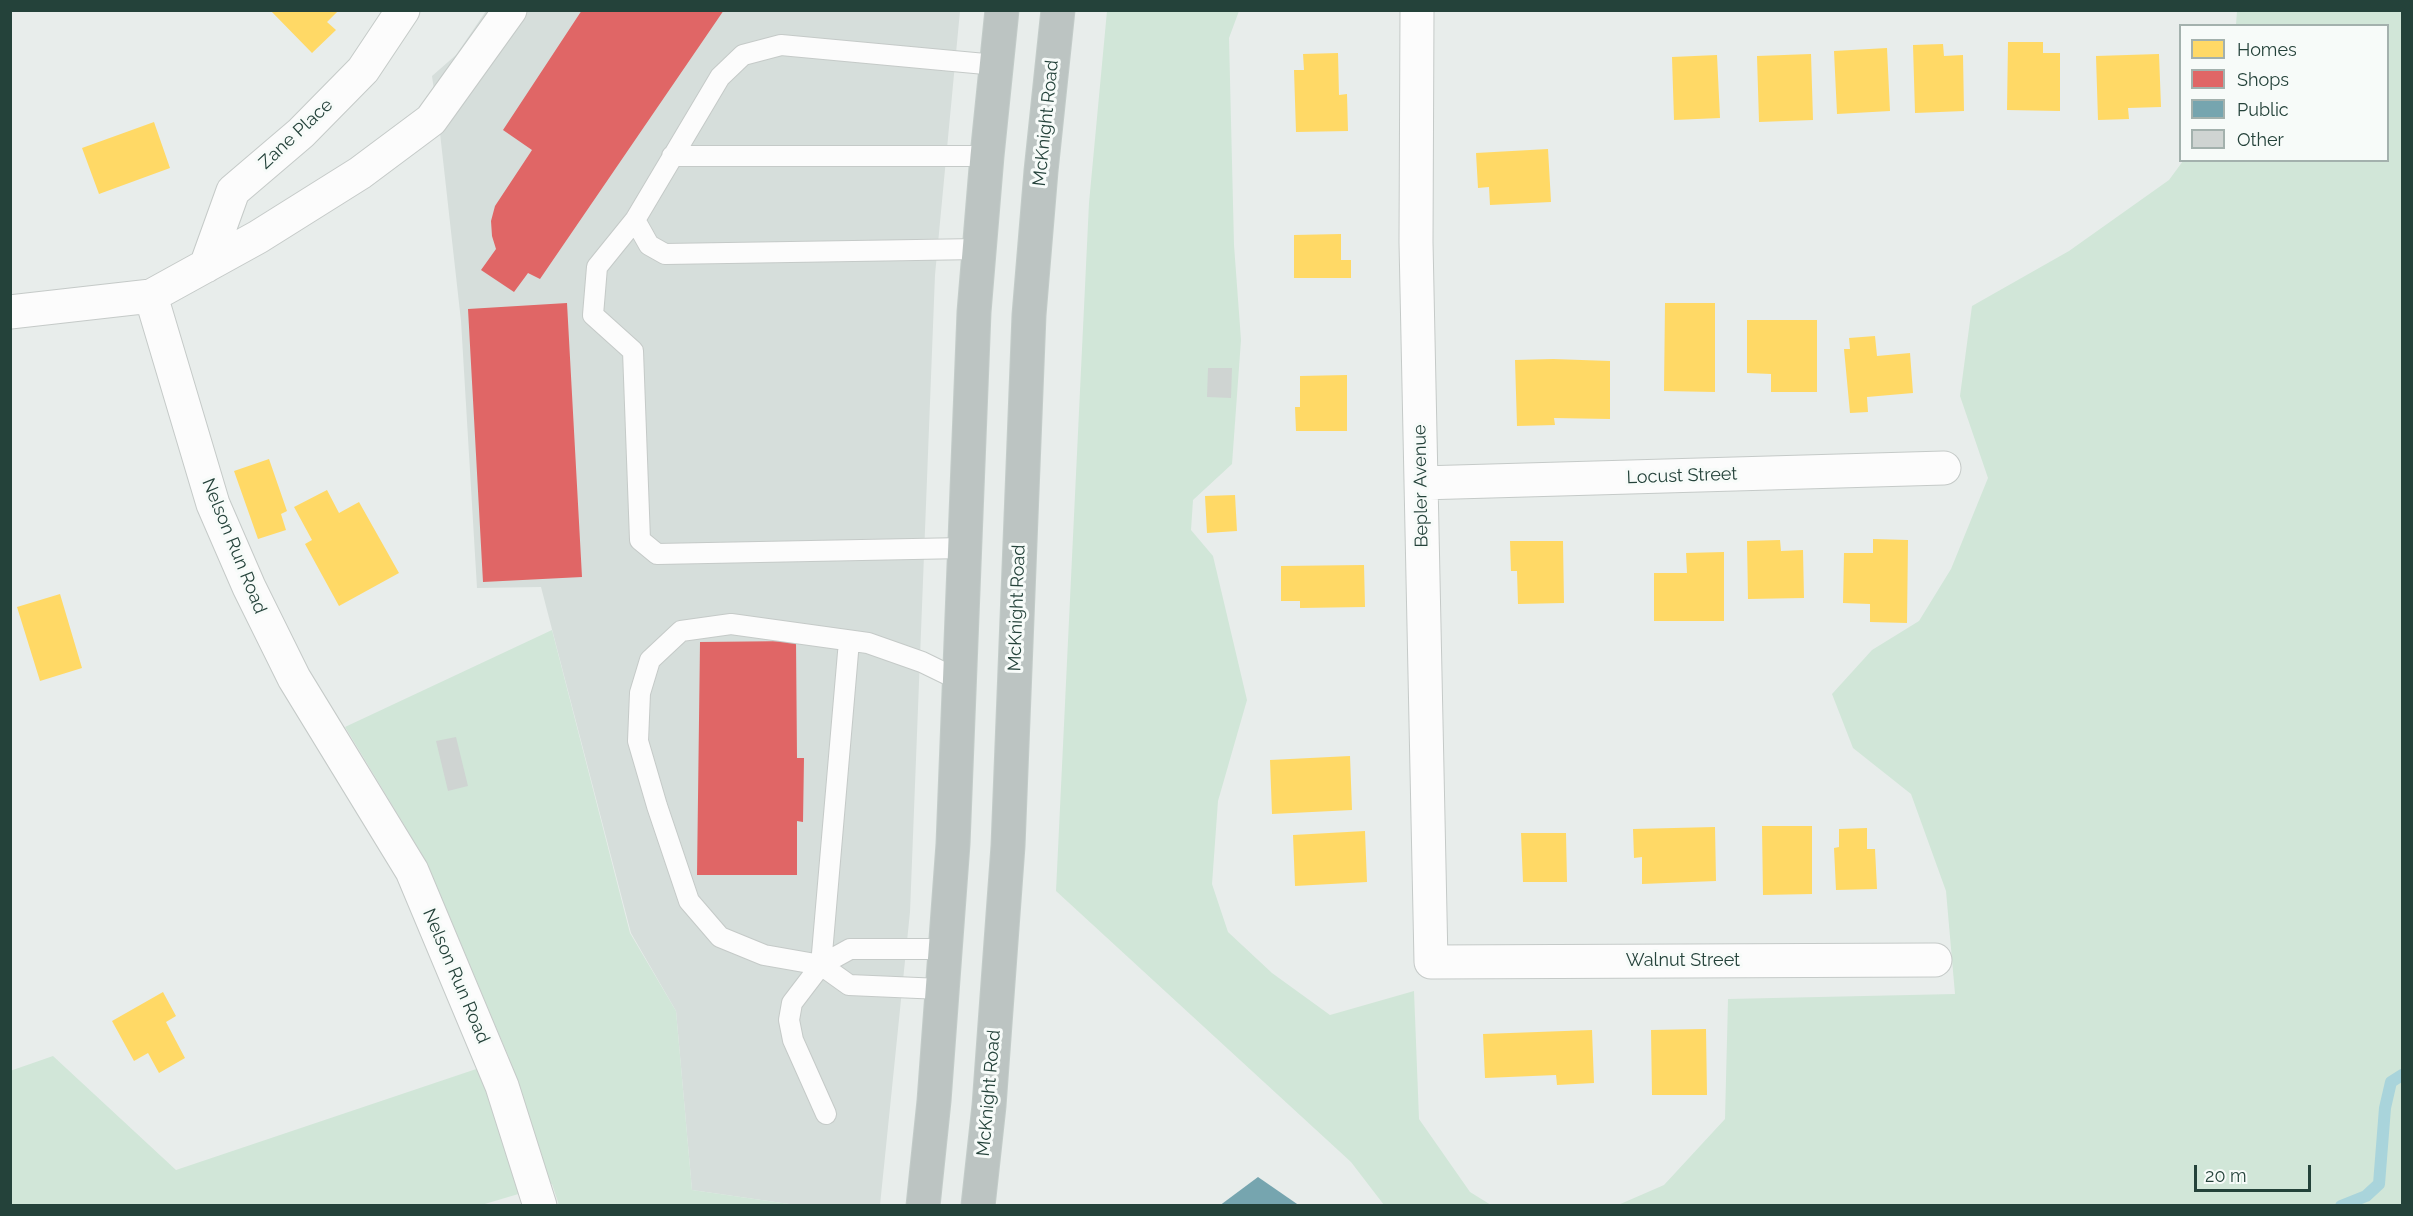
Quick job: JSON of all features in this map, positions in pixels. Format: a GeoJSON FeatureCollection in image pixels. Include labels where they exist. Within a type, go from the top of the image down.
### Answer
{"type":"FeatureCollection","features":[{"type":"Feature","properties":{"kind":"highway"},"geometry":{"type":"LineString","coordinates":[[923,1206],[934,1101],[952,844],[974,312],[1002,10]]}},
{"type":"Feature","properties":{"kind":"highway","name":"McKnight Road"},"geometry":{"type":"LineString","coordinates":[[978,1206],[989,1106],[1008,846],[1029,315],[1058,10]]}},
{"type":"Feature","properties":{"kind":"street","name":"Zane Place"},"geometry":{"type":"LineString","coordinates":[[206,266],[233,191],[301,133],[363,70],[404,10]]}},
{"type":"Feature","properties":{"kind":"street"},"geometry":{"type":"LineString","coordinates":[[10,312],[151,296],[258,237],[360,173],[431,120],[510,10]]}},
{"type":"Feature","properties":{"kind":"street","name":"Bepler Avenue"},"geometry":{"type":"LineString","coordinates":[[1417,10],[1416,242],[1431,962]]}},
{"type":"Feature","properties":{"kind":"street","name":"Nelson Run Road"},"geometry":{"type":"LineString","coordinates":[[151,296],[213,504],[249,587],[294,678],[412,871],[502,1086],[540,1206]]}},
{"type":"Feature","properties":{"kind":"street","name":"Locust Street"},"geometry":{"type":"LineString","coordinates":[[1420,483],[1944,468]]}},
{"type":"Feature","properties":{"kind":"street","name":"Walnut Street"},"geometry":{"type":"LineString","coordinates":[[1431,962],[1935,960]]}},
{"type":"Feature","properties":{"kind":"lane"},"geometry":{"type":"LineString","coordinates":[[964,548],[657,555],[640,540],[633,351],[593,315],[597,267],[635,220],[720,77],[743,55],[781,45],[996,65]]}},
{"type":"Feature","properties":{"kind":"lane"},"geometry":{"type":"LineString","coordinates":[[672,156],[987,156]]}},
{"type":"Feature","properties":{"kind":"lane"},"geometry":{"type":"LineString","coordinates":[[635,220],[649,244],[665,254],[979,249]]}},
{"type":"Feature","properties":{"kind":"lane"},"geometry":{"type":"LineString","coordinates":[[941,988],[849,984],[821,966],[764,956],[720,937],[689,901],[638,741],[640,693],[650,660],[681,631],[731,624],[868,643],[922,662],[959,680]]}},
{"type":"Feature","properties":{"kind":"lane"},"geometry":{"type":"LineString","coordinates":[[821,966],[849,641]]}},
{"type":"Feature","properties":{"kind":"lane"},"geometry":{"type":"LineString","coordinates":[[826,1114],[794,1040],[789,1020],[792,1003],[821,966],[850,949],[944,950]]}},
{"type":"Feature","properties":{"kind":"shaded area"},"geometry":{"type":"Polygon","coordinates":[[[486,11],[960,11],[935,275],[910,912],[880,1205],[796,1205],[692,1190],[676,1011],[631,933],[541,587],[477,588],[461,321],[432,76],[456,55],[486,11]]]}},
{"type":"Feature","properties":{"kind":"green space"},"geometry":{"type":"Polygon","coordinates":[[[1107,11],[1239,11],[1229,38],[1234,245],[1241,340],[1232,464],[1193,500],[1191,530],[1213,556],[1247,700],[1218,801],[1212,884],[1228,932],[1272,973],[1330,1015],[1414,991],[1419,1119],[1470,1192],[1491,1205],[1384,1205],[1351,1162],[1056,891],[1089,203],[1107,11]]]}},
{"type":"Feature","properties":{"kind":"green space"},"geometry":{"type":"Polygon","coordinates":[[[2237,11],[2402,11],[2402,1205],[1618,1205],[1664,1185],[1725,1119],[1728,999],[1955,994],[1946,891],[1911,794],[1853,748],[1832,694],[1872,650],[1919,621],[1951,569],[1988,478],[1960,396],[1972,306],[2069,251],[2169,180],[2182,162],[2389,162],[2389,24],[2236,24],[2237,11]]]}},
{"type":"Feature","properties":{"kind":"green space"},"geometry":{"type":"Polygon","coordinates":[[[552,630],[630,933],[676,1011],[692,1190],[796,1205],[559,1205],[552,1184],[478,1206],[11,1205],[10,1071],[53,1056],[176,1170],[509,1058],[426,861],[345,727],[552,630]]]}},
{"type":"Feature","properties":{"kind":"building: Homes"},"geometry":{"type":"Polygon","coordinates":[[[270,10],[339,10],[327,22],[336,30],[312,53],[270,10]]]}},
{"type":"Feature","properties":{"kind":"building: Homes"},"geometry":{"type":"Polygon","coordinates":[[[2008,42],[2043,42],[2043,53],[2060,53],[2060,111],[2007,110],[2008,42]]]}},
{"type":"Feature","properties":{"kind":"building: Homes"},"geometry":{"type":"Polygon","coordinates":[[[1943,44],[1944,56],[1963,55],[1964,111],[1915,113],[1913,45],[1943,44]]]}},
{"type":"Feature","properties":{"kind":"building: Homes"},"geometry":{"type":"Polygon","coordinates":[[[1887,48],[1890,111],[1837,114],[1834,51],[1887,48]]]}},
{"type":"Feature","properties":{"kind":"building: Homes"},"geometry":{"type":"Polygon","coordinates":[[[1338,53],[1339,95],[1347,94],[1348,131],[1296,132],[1294,70],[1304,70],[1303,54],[1338,53]]]}},
{"type":"Feature","properties":{"kind":"building: Homes"},"geometry":{"type":"Polygon","coordinates":[[[1811,54],[1813,120],[1759,122],[1757,56],[1811,54]]]}},
{"type":"Feature","properties":{"kind":"building: Homes"},"geometry":{"type":"Polygon","coordinates":[[[2159,54],[2161,107],[2128,108],[2129,119],[2098,120],[2096,56],[2159,54]]]}},
{"type":"Feature","properties":{"kind":"building: Homes"},"geometry":{"type":"Polygon","coordinates":[[[1717,55],[1720,118],[1674,120],[1672,57],[1717,55]]]}},
{"type":"Feature","properties":{"kind":"building: Homes"},"geometry":{"type":"Polygon","coordinates":[[[154,122],[170,168],[99,194],[82,148],[154,122]]]}},
{"type":"Feature","properties":{"kind":"building: Homes"},"geometry":{"type":"Polygon","coordinates":[[[1548,149],[1551,202],[1490,205],[1489,187],[1478,188],[1476,153],[1548,149]]]}},
{"type":"Feature","properties":{"kind":"building: Homes"},"geometry":{"type":"Polygon","coordinates":[[[1341,234],[1341,260],[1351,260],[1351,278],[1294,278],[1294,235],[1341,234]]]}},
{"type":"Feature","properties":{"kind":"building: Homes"},"geometry":{"type":"Polygon","coordinates":[[[1665,303],[1715,303],[1715,392],[1664,391],[1665,303]]]}},
{"type":"Feature","properties":{"kind":"building: Homes"},"geometry":{"type":"Polygon","coordinates":[[[1747,320],[1817,320],[1817,392],[1771,392],[1771,374],[1747,373],[1747,320]]]}},
{"type":"Feature","properties":{"kind":"building: Homes"},"geometry":{"type":"Polygon","coordinates":[[[1875,336],[1877,356],[1910,353],[1913,393],[1867,397],[1868,412],[1850,413],[1844,349],[1850,349],[1849,338],[1875,336]]]}},
{"type":"Feature","properties":{"kind":"building: Homes"},"geometry":{"type":"Polygon","coordinates":[[[1515,360],[1610,361],[1610,419],[1554,418],[1555,425],[1517,426],[1515,360]]]}},
{"type":"Feature","properties":{"kind":"building: Homes"},"geometry":{"type":"Polygon","coordinates":[[[1347,375],[1347,431],[1296,431],[1295,407],[1300,407],[1300,376],[1347,375]]]}},
{"type":"Feature","properties":{"kind":"building: Homes"},"geometry":{"type":"Polygon","coordinates":[[[269,459],[287,511],[281,514],[286,530],[258,539],[234,471],[269,459]]]}},
{"type":"Feature","properties":{"kind":"building: Homes"},"geometry":{"type":"Polygon","coordinates":[[[327,490],[339,513],[359,502],[399,573],[339,606],[305,544],[312,540],[294,507],[327,490]]]}},
{"type":"Feature","properties":{"kind":"building: Homes"},"geometry":{"type":"Polygon","coordinates":[[[1235,495],[1237,531],[1207,533],[1205,496],[1235,495]]]}},
{"type":"Feature","properties":{"kind":"building: Homes"},"geometry":{"type":"Polygon","coordinates":[[[1873,539],[1908,540],[1907,623],[1870,622],[1870,604],[1843,603],[1844,553],[1873,553],[1873,539]]]}},
{"type":"Feature","properties":{"kind":"building: Homes"},"geometry":{"type":"Polygon","coordinates":[[[1780,540],[1781,551],[1803,550],[1804,598],[1748,599],[1747,541],[1780,540]]]}},
{"type":"Feature","properties":{"kind":"building: Homes"},"geometry":{"type":"Polygon","coordinates":[[[1510,541],[1563,541],[1564,603],[1518,604],[1517,571],[1511,571],[1510,541]]]}},
{"type":"Feature","properties":{"kind":"building: Homes"},"geometry":{"type":"Polygon","coordinates":[[[1724,552],[1724,621],[1654,621],[1654,573],[1687,573],[1686,553],[1724,552]]]}},
{"type":"Feature","properties":{"kind":"building: Homes"},"geometry":{"type":"Polygon","coordinates":[[[1364,565],[1365,607],[1300,608],[1300,601],[1281,601],[1281,566],[1364,565]]]}},
{"type":"Feature","properties":{"kind":"building: Homes"},"geometry":{"type":"Polygon","coordinates":[[[60,594],[82,668],[40,681],[17,607],[60,594]]]}},
{"type":"Feature","properties":{"kind":"building: Homes"},"geometry":{"type":"Polygon","coordinates":[[[1350,756],[1352,810],[1272,814],[1270,760],[1350,756]]]}},
{"type":"Feature","properties":{"kind":"building: Homes"},"geometry":{"type":"Polygon","coordinates":[[[1762,826],[1812,826],[1812,894],[1763,895],[1762,826]]]}},
{"type":"Feature","properties":{"kind":"building: Homes"},"geometry":{"type":"Polygon","coordinates":[[[1715,827],[1716,881],[1642,884],[1642,857],[1634,858],[1633,829],[1715,827]]]}},
{"type":"Feature","properties":{"kind":"building: Homes"},"geometry":{"type":"Polygon","coordinates":[[[1867,828],[1867,849],[1875,849],[1877,889],[1836,890],[1834,848],[1839,847],[1839,829],[1867,828]]]}},
{"type":"Feature","properties":{"kind":"building: Homes"},"geometry":{"type":"Polygon","coordinates":[[[1365,831],[1367,882],[1295,886],[1293,835],[1365,831]]]}},
{"type":"Feature","properties":{"kind":"building: Homes"},"geometry":{"type":"Polygon","coordinates":[[[1521,833],[1566,833],[1567,882],[1523,882],[1521,833]]]}},
{"type":"Feature","properties":{"kind":"building: Homes"},"geometry":{"type":"Polygon","coordinates":[[[163,992],[176,1016],[166,1022],[185,1058],[159,1073],[148,1053],[134,1061],[112,1021],[163,992]]]}},
{"type":"Feature","properties":{"kind":"building: Homes"},"geometry":{"type":"Polygon","coordinates":[[[1706,1029],[1707,1095],[1652,1095],[1651,1030],[1706,1029]]]}},
{"type":"Feature","properties":{"kind":"building: Homes"},"geometry":{"type":"Polygon","coordinates":[[[1592,1030],[1594,1083],[1557,1085],[1556,1075],[1485,1078],[1483,1034],[1592,1030]]]}},
{"type":"Feature","properties":{"kind":"building: Shops"},"geometry":{"type":"Polygon","coordinates":[[[582,10],[724,10],[540,279],[528,273],[514,292],[481,270],[496,249],[491,221],[495,206],[532,150],[503,130],[582,10]]]}},
{"type":"Feature","properties":{"kind":"building: Shops"},"geometry":{"type":"Polygon","coordinates":[[[567,303],[582,577],[483,582],[468,309],[567,303]]]}},
{"type":"Feature","properties":{"kind":"building: Shops"},"geometry":{"type":"Polygon","coordinates":[[[796,641],[797,758],[804,758],[803,822],[797,821],[797,875],[697,875],[700,642],[796,641]]]}},
{"type":"Feature","properties":{"kind":"building: Public"},"geometry":{"type":"Polygon","coordinates":[[[1258,1177],[1300,1206],[1219,1206],[1258,1177]]]}},
{"type":"Feature","properties":{"kind":"building: Other"},"geometry":{"type":"Polygon","coordinates":[[[1208,368],[1232,368],[1231,398],[1207,397],[1208,368]]]}},
{"type":"Feature","properties":{"kind":"building: Other"},"geometry":{"type":"Polygon","coordinates":[[[456,737],[468,786],[448,791],[436,741],[456,737]]]}},
{"type":"Feature","properties":{"kind":"waterway"},"geometry":{"type":"LineString","coordinates":[[2341,1206],[2366,1196],[2379,1184],[2385,1108],[2391,1082],[2402,1075]]}}]}
